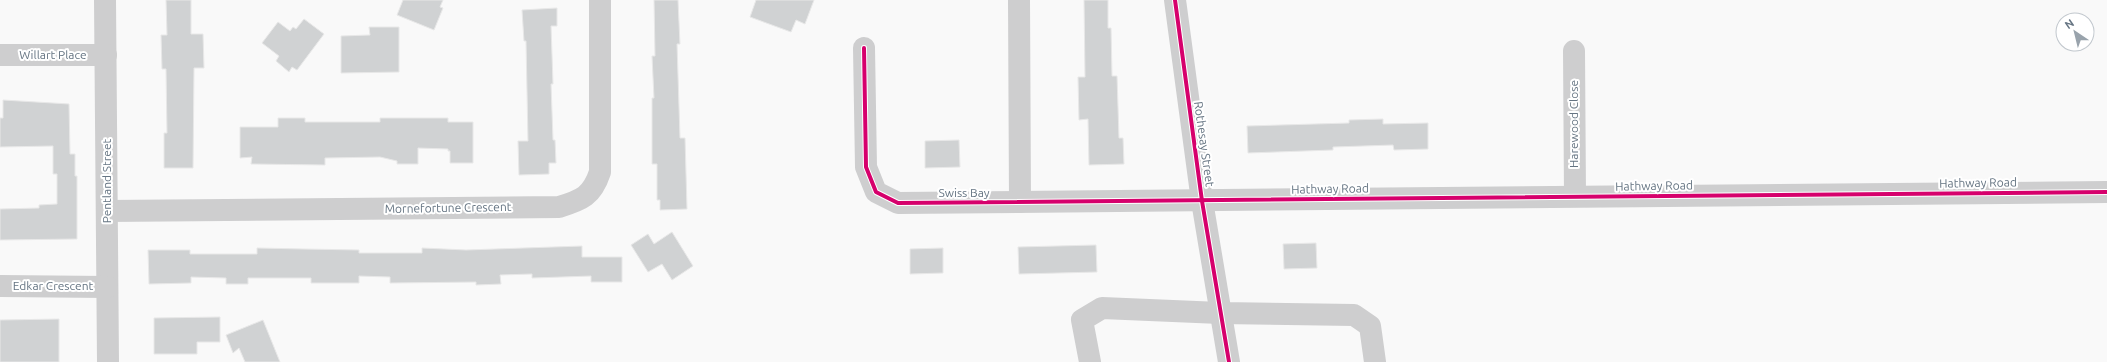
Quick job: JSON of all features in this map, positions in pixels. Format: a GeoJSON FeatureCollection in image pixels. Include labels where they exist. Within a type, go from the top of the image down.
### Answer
{"type":"FeatureCollection","features":[{"type":"Feature","properties":{"kind":"street","name":"Pentland Street"},"geometry":{"type":"LineString","coordinates":[[105,0],[108,362]]}},
{"type":"Feature","properties":{"kind":"street","name":"Mornefortune Crescent"},"geometry":{"type":"LineString","coordinates":[[107,211],[559,207],[581,200],[596,184],[600,172],[600,0]]}},
{"type":"Feature","properties":{"kind":"street"},"geometry":{"type":"LineString","coordinates":[[1019,0],[1020,202]]}},
{"type":"Feature","properties":{"kind":"street","name":"Rothesay Street"},"geometry":{"type":"LineString","coordinates":[[1175,0],[1202,201],[1229,362]]}},
{"type":"Feature","properties":{"kind":"street","name":"Swiss Bay"},"geometry":{"type":"LineString","coordinates":[[864,48],[866,167],[876,192],[898,203],[1202,201]]}},
{"type":"Feature","properties":{"kind":"street","name":"Harewood Close"},"geometry":{"type":"LineString","coordinates":[[1574,51],[1575,196]]}},
{"type":"Feature","properties":{"kind":"street","name":"Willart Place"},"geometry":{"type":"LineString","coordinates":[[0,55],[106,55]]}},
{"type":"Feature","properties":{"kind":"street","name":"Hathway Road"},"geometry":{"type":"LineString","coordinates":[[1202,201],[1575,196],[2107,192]]}},
{"type":"Feature","properties":{"kind":"street","name":"Edkar Crescent"},"geometry":{"type":"LineString","coordinates":[[0,286],[107,287]]}},
{"type":"Feature","properties":{"kind":"street"},"geometry":{"type":"LineString","coordinates":[[1090,362],[1082,320],[1102,308],[1220,313],[1354,315],[1370,326],[1375,362]]}},
{"type":"Feature","properties":{"kind":"building"},"geometry":{"type":"Polygon","coordinates":[[[166,0],[191,0],[191,34],[203,34],[204,68],[194,68],[193,168],[164,168],[164,133],[167,133],[166,69],[162,69],[161,35],[167,35],[166,0]]]}},
{"type":"Feature","properties":{"kind":"building"},"geometry":{"type":"Polygon","coordinates":[[[403,0],[443,0],[440,7],[443,8],[434,30],[397,15],[403,0]]]}},
{"type":"Feature","properties":{"kind":"building"},"geometry":{"type":"Polygon","coordinates":[[[654,0],[678,0],[680,44],[677,44],[680,138],[685,138],[687,209],[660,210],[660,200],[657,200],[657,164],[652,164],[652,98],[654,98],[652,56],[655,56],[654,0]]]}},
{"type":"Feature","properties":{"kind":"building"},"geometry":{"type":"Polygon","coordinates":[[[756,0],[814,0],[805,24],[796,20],[791,32],[750,17],[756,0]]]}},
{"type":"Feature","properties":{"kind":"building"},"geometry":{"type":"Polygon","coordinates":[[[1084,0],[1108,0],[1108,28],[1111,28],[1112,76],[1117,76],[1119,138],[1123,138],[1124,164],[1089,165],[1088,119],[1079,120],[1078,77],[1085,77],[1084,0]]]}},
{"type":"Feature","properties":{"kind":"building"},"geometry":{"type":"Polygon","coordinates":[[[557,8],[557,26],[551,26],[553,140],[555,140],[556,163],[549,163],[549,174],[519,175],[518,141],[528,141],[526,41],[524,41],[522,10],[557,8]]]}},
{"type":"Feature","properties":{"kind":"building"},"geometry":{"type":"Polygon","coordinates":[[[304,19],[324,34],[297,70],[292,67],[289,72],[276,61],[279,56],[262,43],[278,22],[290,31],[293,27],[296,29],[304,19]]]}},
{"type":"Feature","properties":{"kind":"building"},"geometry":{"type":"Polygon","coordinates":[[[369,27],[399,27],[399,72],[341,73],[341,36],[370,35],[369,27]]]}},
{"type":"Feature","properties":{"kind":"building"},"geometry":{"type":"Polygon","coordinates":[[[3,100],[69,104],[70,154],[75,154],[75,176],[77,176],[77,239],[0,240],[0,209],[39,208],[39,205],[57,204],[57,174],[53,174],[53,146],[0,147],[0,118],[3,118],[3,100]]]}},
{"type":"Feature","properties":{"kind":"building"},"geometry":{"type":"Polygon","coordinates":[[[278,118],[305,118],[305,122],[380,122],[380,118],[448,118],[448,122],[473,122],[473,163],[450,163],[450,151],[448,151],[448,149],[418,148],[418,164],[397,164],[397,161],[380,157],[325,158],[325,165],[251,164],[252,157],[240,158],[240,127],[278,127],[278,118]]]}},
{"type":"Feature","properties":{"kind":"building"},"geometry":{"type":"Polygon","coordinates":[[[1383,119],[1383,124],[1428,123],[1428,149],[1394,150],[1393,145],[1333,147],[1333,150],[1248,153],[1247,126],[1349,123],[1349,120],[1383,119]]]}},
{"type":"Feature","properties":{"kind":"building"},"geometry":{"type":"Polygon","coordinates":[[[959,140],[960,167],[925,168],[925,141],[959,140]]]}},
{"type":"Feature","properties":{"kind":"building"},"geometry":{"type":"Polygon","coordinates":[[[672,232],[693,266],[672,280],[662,264],[648,272],[631,245],[648,234],[654,244],[672,232]]]}},
{"type":"Feature","properties":{"kind":"building"},"geometry":{"type":"Polygon","coordinates":[[[1316,243],[1317,268],[1284,269],[1283,244],[1316,243]]]}},
{"type":"Feature","properties":{"kind":"building"},"geometry":{"type":"Polygon","coordinates":[[[1096,245],[1097,272],[1019,274],[1018,247],[1096,245]]]}},
{"type":"Feature","properties":{"kind":"building"},"geometry":{"type":"Polygon","coordinates":[[[582,246],[582,257],[622,257],[622,282],[591,282],[591,276],[532,278],[532,274],[500,275],[501,284],[476,285],[476,282],[390,283],[390,277],[359,276],[359,283],[311,283],[311,278],[248,278],[248,284],[226,284],[226,278],[191,277],[191,283],[149,284],[148,250],[190,250],[190,254],[257,254],[257,248],[359,250],[359,253],[422,253],[422,248],[466,250],[582,246]]]}},
{"type":"Feature","properties":{"kind":"building"},"geometry":{"type":"Polygon","coordinates":[[[943,248],[943,273],[910,274],[910,249],[943,248]]]}},
{"type":"Feature","properties":{"kind":"building"},"geometry":{"type":"Polygon","coordinates":[[[220,317],[220,342],[197,342],[197,354],[154,354],[154,318],[220,317]]]}},
{"type":"Feature","properties":{"kind":"building"},"geometry":{"type":"Polygon","coordinates":[[[59,319],[59,362],[0,362],[0,320],[59,319]]]}},
{"type":"Feature","properties":{"kind":"building"},"geometry":{"type":"Polygon","coordinates":[[[263,320],[280,362],[245,362],[239,348],[233,353],[226,335],[263,320]]]}},
{"type":"Feature","properties":{"kind":"cycle path"},"geometry":{"type":"LineString","coordinates":[[1175,0],[1202,201],[1229,362]]}},
{"type":"Feature","properties":{"kind":"cycle path"},"geometry":{"type":"LineString","coordinates":[[864,48],[866,167],[876,192],[898,203],[2107,192]]}}]}
